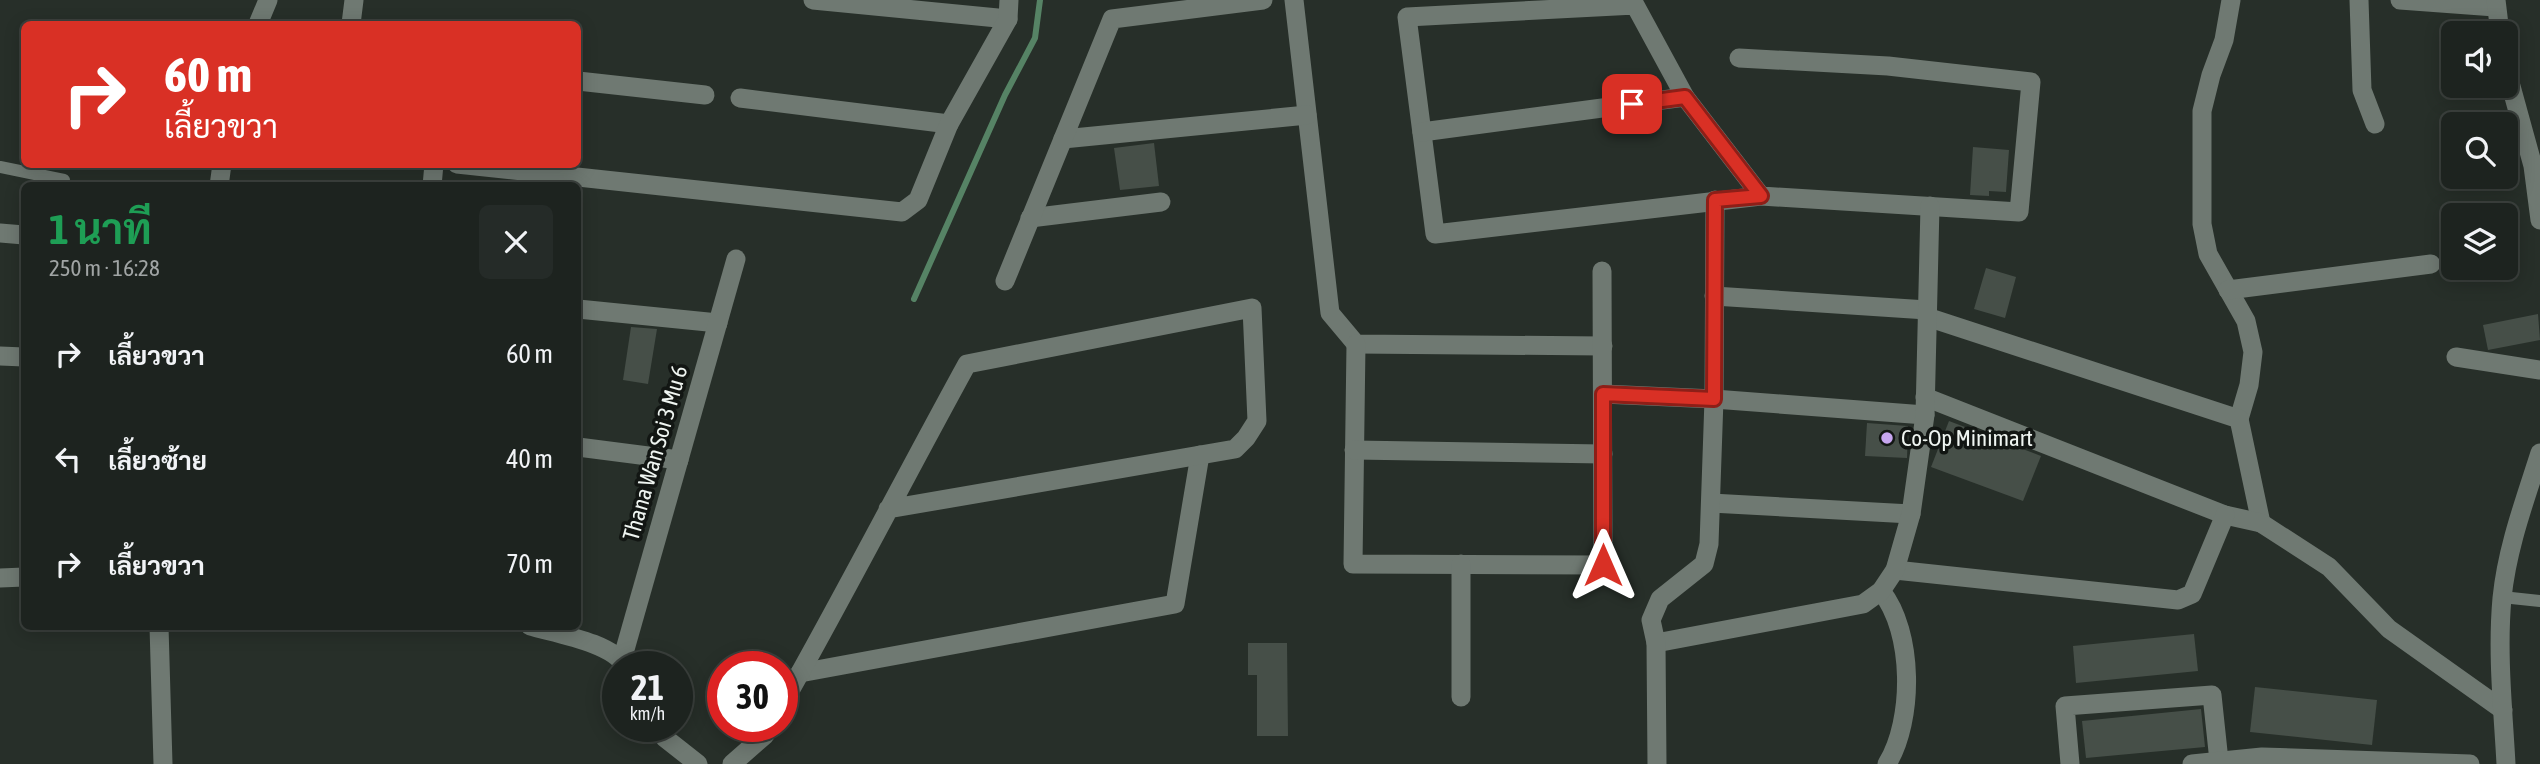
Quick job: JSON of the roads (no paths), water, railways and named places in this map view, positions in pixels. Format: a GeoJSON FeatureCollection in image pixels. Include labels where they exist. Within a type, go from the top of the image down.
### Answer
{"type":"FeatureCollection","features":[{"type":"Feature","properties":{"kind":"street"},"geometry":{"type":"LineString","coordinates":[[259,21],[267,0]]}},
{"type":"Feature","properties":{"kind":"street"},"geometry":{"type":"LineString","coordinates":[[351,21],[354,0]]}},
{"type":"Feature","properties":{"kind":"street"},"geometry":{"type":"LineString","coordinates":[[494,168],[902,212],[918,200],[949,124],[1008,10],[813,0]]}},
{"type":"Feature","properties":{"kind":"street"},"geometry":{"type":"LineString","coordinates":[[1004,281],[1112,19],[1263,0]]}},
{"type":"Feature","properties":{"kind":"street"},"geometry":{"type":"LineString","coordinates":[[1294,0],[1330,313],[1356,344],[1353,564],[1603,565],[1602,271]]}},
{"type":"Feature","properties":{"kind":"street"},"geometry":{"type":"LineString","coordinates":[[2359,0],[2362,90],[2375,124]]}},
{"type":"Feature","properties":{"kind":"street"},"geometry":{"type":"LineString","coordinates":[[2400,0],[2496,4]]}},
{"type":"Feature","properties":{"kind":"street"},"geometry":{"type":"LineString","coordinates":[[1739,58],[1888,66],[2031,82],[2019,212],[1761,196],[1436,234],[1407,17],[1635,5],[1685,97],[1761,196]]}},
{"type":"Feature","properties":{"kind":"street"},"geometry":{"type":"LineString","coordinates":[[2230,9],[2224,40],[2202,111],[2202,224],[2208,254],[2246,321],[2253,352],[2249,385],[2239,419],[2261,523]]}},
{"type":"Feature","properties":{"kind":"street"},"geometry":{"type":"LineString","coordinates":[[581,81],[705,95]]}},
{"type":"Feature","properties":{"kind":"street"},"geometry":{"type":"LineString","coordinates":[[1422,132],[1685,97]]}},
{"type":"Feature","properties":{"kind":"street"},"geometry":{"type":"LineString","coordinates":[[740,98],[949,124]]}},
{"type":"Feature","properties":{"kind":"street"},"geometry":{"type":"LineString","coordinates":[[2515,98],[2537,166],[2540,220]]}},
{"type":"Feature","properties":{"kind":"street"},"geometry":{"type":"LineString","coordinates":[[1063,138],[1307,115]]}},
{"type":"Feature","properties":{"kind":"street"},"geometry":{"type":"LineString","coordinates":[[1657,764],[1656,643],[1651,620],[1660,599],[1704,564],[1709,544],[1714,399],[1715,200]]}},
{"type":"Feature","properties":{"kind":"street"},"geometry":{"type":"LineString","coordinates":[[1030,218],[1161,202]]}},
{"type":"Feature","properties":{"kind":"street"},"geometry":{"type":"LineString","coordinates":[[1656,643],[1863,604],[1881,591],[1895,570],[1911,514],[1925,406],[1930,206]]}},
{"type":"Feature","properties":{"kind":"street"},"geometry":{"type":"LineString","coordinates":[[0,233],[21,235]]}},
{"type":"Feature","properties":{"kind":"street","name":"Thana Wan Soi 3 Mu 6"},"geometry":{"type":"LineString","coordinates":[[627,651],[736,259]]}},
{"type":"Feature","properties":{"kind":"street"},"geometry":{"type":"LineString","coordinates":[[2228,290],[2431,264]]}},
{"type":"Feature","properties":{"kind":"street"},"geometry":{"type":"LineString","coordinates":[[1714,296],[1927,314],[2239,419]]}},
{"type":"Feature","properties":{"kind":"street"},"geometry":{"type":"LineString","coordinates":[[798,677],[888,509],[967,364],[1252,308],[1256,421],[1246,438],[1235,449],[888,509]]}},
{"type":"Feature","properties":{"kind":"street"},"geometry":{"type":"LineString","coordinates":[[581,309],[718,323]]}},
{"type":"Feature","properties":{"kind":"street"},"geometry":{"type":"LineString","coordinates":[[1356,344],[1602,346]]}},
{"type":"Feature","properties":{"kind":"street"},"geometry":{"type":"LineString","coordinates":[[0,356],[21,357]]}},
{"type":"Feature","properties":{"kind":"street"},"geometry":{"type":"LineString","coordinates":[[2456,357],[2540,370]]}},
{"type":"Feature","properties":{"kind":"street"},"geometry":{"type":"LineString","coordinates":[[1603,394],[1925,406],[2225,515],[2261,523],[2329,567],[2389,629],[2503,710]]}},
{"type":"Feature","properties":{"kind":"street"},"geometry":{"type":"LineString","coordinates":[[581,447],[679,460]]}},
{"type":"Feature","properties":{"kind":"street"},"geometry":{"type":"LineString","coordinates":[[1354,450],[1603,454]]}},
{"type":"Feature","properties":{"kind":"street"},"geometry":{"type":"LineString","coordinates":[[2506,764],[2501,654],[2502,597],[2514,534],[2540,453]]}},
{"type":"Feature","properties":{"kind":"street"},"geometry":{"type":"LineString","coordinates":[[800,673],[1175,604],[1200,456]]}},
{"type":"Feature","properties":{"kind":"street"},"geometry":{"type":"LineString","coordinates":[[1711,503],[1911,514]]}},
{"type":"Feature","properties":{"kind":"street"},"geometry":{"type":"LineString","coordinates":[[1895,570],[2178,600],[2192,594],[2225,515]]}},
{"type":"Feature","properties":{"kind":"street"},"geometry":{"type":"LineString","coordinates":[[1461,564],[1461,697]]}},
{"type":"Feature","properties":{"kind":"street"},"geometry":{"type":"LineString","coordinates":[[0,578],[21,577]]}},
{"type":"Feature","properties":{"kind":"street"},"geometry":{"type":"LineString","coordinates":[[1881,591],[1890,603],[1903,636],[1906,677],[1903,723],[1895,751],[1887,764]]}},
{"type":"Feature","properties":{"kind":"street"},"geometry":{"type":"LineString","coordinates":[[159,630],[163,764]]}},
{"type":"Feature","properties":{"kind":"street"},"geometry":{"type":"LineString","coordinates":[[544,630],[600,646],[606,651]]}},
{"type":"Feature","properties":{"kind":"street"},"geometry":{"type":"LineString","coordinates":[[2070,764],[2065,706],[2212,695],[2219,761]]}},
{"type":"Feature","properties":{"kind":"street"},"geometry":{"type":"LineString","coordinates":[[670,742],[698,764]]}},
{"type":"Feature","properties":{"kind":"street"},"geometry":{"type":"LineString","coordinates":[[732,764],[757,742]]}},
{"type":"Feature","properties":{"kind":"street"},"geometry":{"type":"LineString","coordinates":[[2192,764],[2262,757],[2470,764]]}},
{"type":"Feature","properties":{"kind":"lane"},"geometry":{"type":"LineString","coordinates":[[0,167],[64,180]]}},
{"type":"Feature","properties":{"kind":"lane"},"geometry":{"type":"LineString","coordinates":[[2502,597],[2540,601]]}},
{"type":"Feature","properties":{"kind":"waterway"},"geometry":{"type":"LineString","coordinates":[[914,299],[1005,95],[1035,38],[1040,0]]}},
{"type":"Feature","properties":{"kind":"place","name":"Co-Op Minimart"},"geometry":{"type":"Point","coordinates":[1887,438]}}]}
